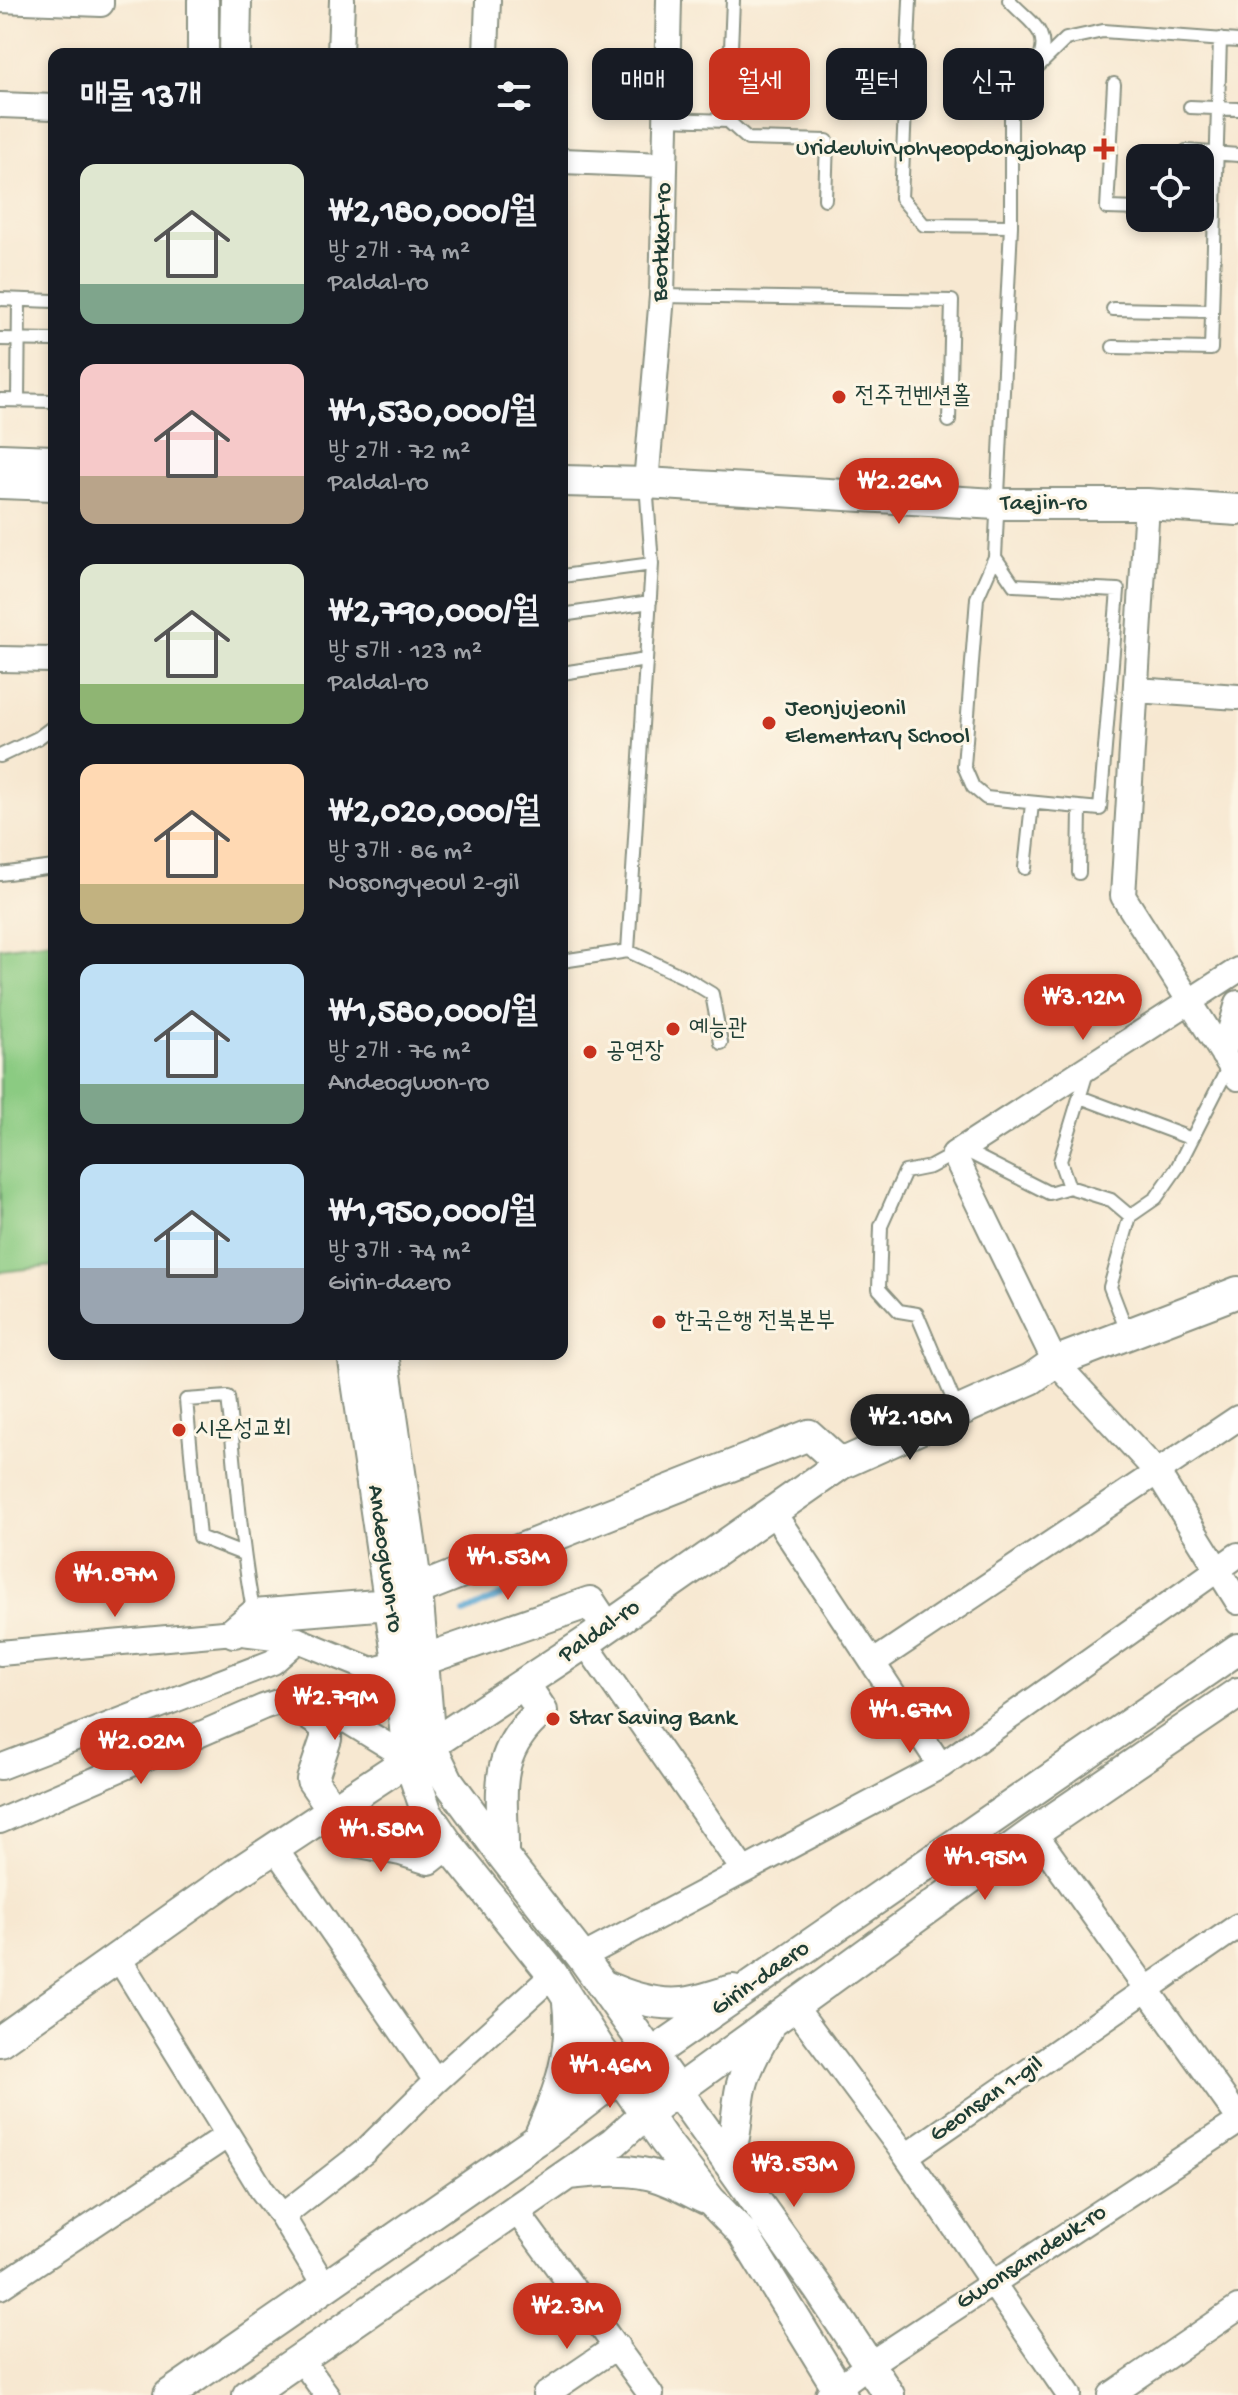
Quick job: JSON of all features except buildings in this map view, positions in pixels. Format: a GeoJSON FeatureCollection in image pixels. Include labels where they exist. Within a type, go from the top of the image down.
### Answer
{"type":"FeatureCollection","features":[{"type":"Feature","properties":{"kind":"street"},"geometry":{"type":"LineString","coordinates":[[0,0],[101,4],[101,0]]}},
{"type":"Feature","properties":{"kind":"street"},"geometry":{"type":"LineString","coordinates":[[203,0],[203,48]]}},
{"type":"Feature","properties":{"kind":"street"},"geometry":{"type":"LineString","coordinates":[[235,48],[236,0]]}},
{"type":"Feature","properties":{"kind":"street"},"geometry":{"type":"LineString","coordinates":[[340,48],[342,0]]}},
{"type":"Feature","properties":{"kind":"street"},"geometry":{"type":"LineString","coordinates":[[486,48],[488,0]]}},
{"type":"Feature","properties":{"kind":"street","name":"Beotkkot-ro"},"geometry":{"type":"LineString","coordinates":[[668,48],[669,0]]}},
{"type":"Feature","properties":{"kind":"street"},"geometry":{"type":"LineString","coordinates":[[0,105],[48,107]]}},
{"type":"Feature","properties":{"kind":"street","name":"Beotkkot-ro"},"geometry":{"type":"LineString","coordinates":[[646,483],[662,296],[666,120]]}},
{"type":"Feature","properties":{"kind":"street"},"geometry":{"type":"LineString","coordinates":[[568,161],[665,165]]}},
{"type":"Feature","properties":{"kind":"street"},"geometry":{"type":"LineString","coordinates":[[0,459],[48,461]]}},
{"type":"Feature","properties":{"kind":"street","name":"Taejin-ro"},"geometry":{"type":"LineString","coordinates":[[568,481],[996,504],[1147,504],[1238,510]]}},
{"type":"Feature","properties":{"kind":"street"},"geometry":{"type":"LineString","coordinates":[[0,483],[48,485]]}},
{"type":"Feature","properties":{"kind":"street"},"geometry":{"type":"LineString","coordinates":[[1147,504],[1123,896],[1230,1066]]}},
{"type":"Feature","properties":{"kind":"street"},"geometry":{"type":"LineString","coordinates":[[0,659],[48,660]]}},
{"type":"Feature","properties":{"kind":"street"},"geometry":{"type":"LineString","coordinates":[[1136,690],[1238,697]]}},
{"type":"Feature","properties":{"kind":"street"},"geometry":{"type":"LineString","coordinates":[[1238,970],[958,1152],[1055,1362],[1157,1472],[1228,1562],[1238,1602]]}},
{"type":"Feature","properties":{"kind":"street"},"geometry":{"type":"LineString","coordinates":[[1230,1066],[1236,1015]]}},
{"type":"Feature","properties":{"kind":"street","name":"Paldal-ro"},"geometry":{"type":"LineString","coordinates":[[0,2041],[274,1847],[524,1684],[841,1464],[1031,1379],[1055,1362],[1238,1292]]}},
{"type":"Feature","properties":{"kind":"street","name":"Andeogwon-ro"},"geometry":{"type":"LineString","coordinates":[[354,1360],[389,1604],[419,1751],[427,1813],[448,1844],[553,1975],[645,2114],[710,2200],[743,2234],[836,2392]]}},
{"type":"Feature","properties":{"kind":"street","name":"Andeogwon-ro"},"geometry":{"type":"LineString","coordinates":[[384,1360],[417,1590],[400,1667],[404,1714],[419,1751]]}},
{"type":"Feature","properties":{"kind":"street"},"geometry":{"type":"LineString","coordinates":[[874,1662],[1238,1418]]}},
{"type":"Feature","properties":{"kind":"street"},"geometry":{"type":"LineString","coordinates":[[417,1590],[809,1435],[841,1464]]}},
{"type":"Feature","properties":{"kind":"street"},"geometry":{"type":"LineString","coordinates":[[773,1512],[941,1766]]}},
{"type":"Feature","properties":{"kind":"street"},"geometry":{"type":"LineString","coordinates":[[582,1957],[941,1766],[1228,1562]]}},
{"type":"Feature","properties":{"kind":"street"},"geometry":{"type":"LineString","coordinates":[[244,1624],[400,1667],[590,1602],[596,1635],[744,1871]]}},
{"type":"Feature","properties":{"kind":"street"},"geometry":{"type":"LineString","coordinates":[[0,1653],[389,1604]]}},
{"type":"Feature","properties":{"kind":"street"},"geometry":{"type":"LineString","coordinates":[[0,1767],[273,1662],[298,1640]]}},
{"type":"Feature","properties":{"kind":"street","name":"Girin-daero"},"geometry":{"type":"LineString","coordinates":[[169,2395],[537,2140],[620,2076],[1238,1649]]}},
{"type":"Feature","properties":{"kind":"street"},"geometry":{"type":"LineString","coordinates":[[226,1681],[260,1682],[266,1695],[263,1707]]}},
{"type":"Feature","properties":{"kind":"street"},"geometry":{"type":"LineString","coordinates":[[503,1856],[503,1772],[511,1747],[542,1711],[524,1684]]}},
{"type":"Feature","properties":{"kind":"street","name":"Girin-daero"},"geometry":{"type":"LineString","coordinates":[[248,2395],[614,2142],[645,2114],[1034,1832],[1238,1693]]}},
{"type":"Feature","properties":{"kind":"street"},"geometry":{"type":"LineString","coordinates":[[0,1821],[295,1696],[419,1751],[448,1781],[582,1957],[818,2288],[889,2395]]}},
{"type":"Feature","properties":{"kind":"street"},"geometry":{"type":"LineString","coordinates":[[302,1699],[300,1709],[326,1726],[326,1739],[312,1780],[355,1841],[429,1859],[448,1844]]}},
{"type":"Feature","properties":{"kind":"street"},"geometry":{"type":"LineString","coordinates":[[1034,1832],[1238,2120]]}},
{"type":"Feature","properties":{"kind":"street"},"geometry":{"type":"LineString","coordinates":[[274,1847],[436,2081]]}},
{"type":"Feature","properties":{"kind":"street","name":"Geonsan 1-gil"},"geometry":{"type":"LineString","coordinates":[[906,2156],[1238,1926]]}},
{"type":"Feature","properties":{"kind":"street"},"geometry":{"type":"LineString","coordinates":[[118,1957],[325,2287]]}},
{"type":"Feature","properties":{"kind":"street"},"geometry":{"type":"LineString","coordinates":[[282,2216],[364,2152],[436,2081],[553,1975]]}},
{"type":"Feature","properties":{"kind":"street"},"geometry":{"type":"LineString","coordinates":[[602,1985],[624,1995],[683,2003],[751,1986]]}},
{"type":"Feature","properties":{"kind":"street"},"geometry":{"type":"LineString","coordinates":[[537,2140],[557,2097],[571,2032],[568,2001]]}},
{"type":"Feature","properties":{"kind":"street"},"geometry":{"type":"LineString","coordinates":[[727,2161],[733,2148],[741,2086],[757,2047],[783,2015]]}},
{"type":"Feature","properties":{"kind":"street","name":"Geonsan 1-gil"},"geometry":{"type":"LineString","coordinates":[[783,2015],[906,2156],[1069,2395]]}},
{"type":"Feature","properties":{"kind":"street","name":"Gwonsamdeuk-ro"},"geometry":{"type":"LineString","coordinates":[[836,2392],[868,2365],[1238,2120]]}},
{"type":"Feature","properties":{"kind":"street"},"geometry":{"type":"LineString","coordinates":[[0,2287],[228,2135]]}},
{"type":"Feature","properties":{"kind":"street"},"geometry":{"type":"LineString","coordinates":[[566,2175],[609,2171],[641,2173],[659,2177],[710,2200]]}},
{"type":"Feature","properties":{"kind":"street"},"geometry":{"type":"LineString","coordinates":[[515,2209],[651,2395]]}},
{"type":"Feature","properties":{"kind":"street"},"geometry":{"type":"LineString","coordinates":[[1111,2395],[1238,2308]]}},
{"type":"Feature","properties":{"kind":"street"},"geometry":{"type":"LineString","coordinates":[[545,2395],[617,2346]]}},
{"type":"Feature","properties":{"kind":"street"},"geometry":{"type":"LineString","coordinates":[[300,2358],[327,2395]]}},
{"type":"Feature","properties":{"kind":"lane"},"geometry":{"type":"LineString","coordinates":[[728,121],[733,0]]}},
{"type":"Feature","properties":{"kind":"lane"},"geometry":{"type":"LineString","coordinates":[[910,0],[901,198],[924,225],[1011,226]]}},
{"type":"Feature","properties":{"kind":"lane"},"geometry":{"type":"LineString","coordinates":[[1009,0],[1040,29],[1044,48]]}},
{"type":"Feature","properties":{"kind":"lane"},"geometry":{"type":"LineString","coordinates":[[1044,60],[1066,39],[1103,31],[1238,41]]}},
{"type":"Feature","properties":{"kind":"lane"},"geometry":{"type":"LineString","coordinates":[[1113,347],[1211,349],[1220,39]]}},
{"type":"Feature","properties":{"kind":"lane"},"geometry":{"type":"LineString","coordinates":[[1114,84],[1107,208],[1126,209]]}},
{"type":"Feature","properties":{"kind":"lane"},"geometry":{"type":"LineString","coordinates":[[1190,107],[1238,109]]}},
{"type":"Feature","properties":{"kind":"lane"},"geometry":{"type":"LineString","coordinates":[[693,120],[728,121],[748,139],[827,141],[825,199]]}},
{"type":"Feature","properties":{"kind":"lane"},"geometry":{"type":"LineString","coordinates":[[995,557],[1014,585],[1118,590],[1100,809],[986,798],[973,787],[964,766],[977,598],[995,557],[1011,226],[1011,120]]}},
{"type":"Feature","properties":{"kind":"lane"},"geometry":{"type":"LineString","coordinates":[[1216,154],[1238,155]]}},
{"type":"Feature","properties":{"kind":"lane"},"geometry":{"type":"LineString","coordinates":[[662,296],[952,301],[949,421]]}},
{"type":"Feature","properties":{"kind":"lane"},"geometry":{"type":"LineString","coordinates":[[0,299],[48,301]]}},
{"type":"Feature","properties":{"kind":"lane"},"geometry":{"type":"LineString","coordinates":[[18,400],[19,300]]}},
{"type":"Feature","properties":{"kind":"lane"},"geometry":{"type":"LineString","coordinates":[[1113,309],[1212,311]]}},
{"type":"Feature","properties":{"kind":"lane"},"geometry":{"type":"LineString","coordinates":[[0,339],[48,340]]}},
{"type":"Feature","properties":{"kind":"lane"},"geometry":{"type":"LineString","coordinates":[[0,400],[48,401]]}},
{"type":"Feature","properties":{"kind":"lane"},"geometry":{"type":"LineString","coordinates":[[628,951],[652,564],[646,483]]}},
{"type":"Feature","properties":{"kind":"lane"},"geometry":{"type":"LineString","coordinates":[[568,575],[652,564]]}},
{"type":"Feature","properties":{"kind":"lane"},"geometry":{"type":"LineString","coordinates":[[568,614],[650,602]]}},
{"type":"Feature","properties":{"kind":"lane"},"geometry":{"type":"LineString","coordinates":[[568,672],[646,660]]}},
{"type":"Feature","properties":{"kind":"lane"},"geometry":{"type":"LineString","coordinates":[[0,756],[48,730]]}},
{"type":"Feature","properties":{"kind":"lane"},"geometry":{"type":"LineString","coordinates":[[1025,868],[1032,804]]}},
{"type":"Feature","properties":{"kind":"lane"},"geometry":{"type":"LineString","coordinates":[[1079,873],[1080,808]]}},
{"type":"Feature","properties":{"kind":"lane"},"geometry":{"type":"LineString","coordinates":[[0,874],[48,868]]}},
{"type":"Feature","properties":{"kind":"lane"},"geometry":{"type":"LineString","coordinates":[[568,960],[628,951],[684,977],[712,994],[721,1043]]}},
{"type":"Feature","properties":{"kind":"lane"},"geometry":{"type":"LineString","coordinates":[[1129,1335],[1110,1287],[1130,1216],[1156,1198],[1177,1168],[1230,1066]]}},
{"type":"Feature","properties":{"kind":"lane"},"geometry":{"type":"LineString","coordinates":[[1069,1187],[1060,1161],[1089,1067]]}},
{"type":"Feature","properties":{"kind":"lane"},"geometry":{"type":"LineString","coordinates":[[1080,1097],[1192,1139]]}},
{"type":"Feature","properties":{"kind":"lane"},"geometry":{"type":"LineString","coordinates":[[958,1411],[917,1314],[899,1311],[879,1289],[881,1226],[905,1172],[930,1167],[958,1152],[1049,1193],[1069,1187],[1111,1200],[1130,1216]]}},
{"type":"Feature","properties":{"kind":"lane"},"geometry":{"type":"LineString","coordinates":[[243,1554],[199,1537],[186,1400],[228,1397],[242,1523],[243,1554],[244,1624]]}},
{"type":"Feature","properties":{"kind":"green space"},"geometry":{"type":"Polygon","coordinates":[[[48,942],[48,1267],[0,1272],[0,948],[48,942]]]}},
{"type":"Feature","properties":{"kind":"waterway"},"geometry":{"type":"LineString","coordinates":[[464,1613],[560,1568]]}},
{"type":"Feature","properties":{"kind":"place","name":"Urideuluiryohyeopdongjohap"},"geometry":{"type":"Point","coordinates":[1104,149]}},
{"type":"Feature","properties":{"kind":"place","name":"전주컨벤션홀"},"geometry":{"type":"Point","coordinates":[839,397]}},
{"type":"Feature","properties":{"kind":"place","name":"Jeonjujeonil Elementary School"},"geometry":{"type":"Point","coordinates":[769,723]}},
{"type":"Feature","properties":{"kind":"place","name":"예능관"},"geometry":{"type":"Point","coordinates":[673,1029]}},
{"type":"Feature","properties":{"kind":"place","name":"공연장"},"geometry":{"type":"Point","coordinates":[590,1052]}},
{"type":"Feature","properties":{"kind":"place","name":"한국은행 전북본부"},"geometry":{"type":"Point","coordinates":[659,1322]}},
{"type":"Feature","properties":{"kind":"place","name":"시온성교회"},"geometry":{"type":"Point","coordinates":[179,1430]}},
{"type":"Feature","properties":{"kind":"place","name":"Star Saving Bank"},"geometry":{"type":"Point","coordinates":[553,1719]}}]}
